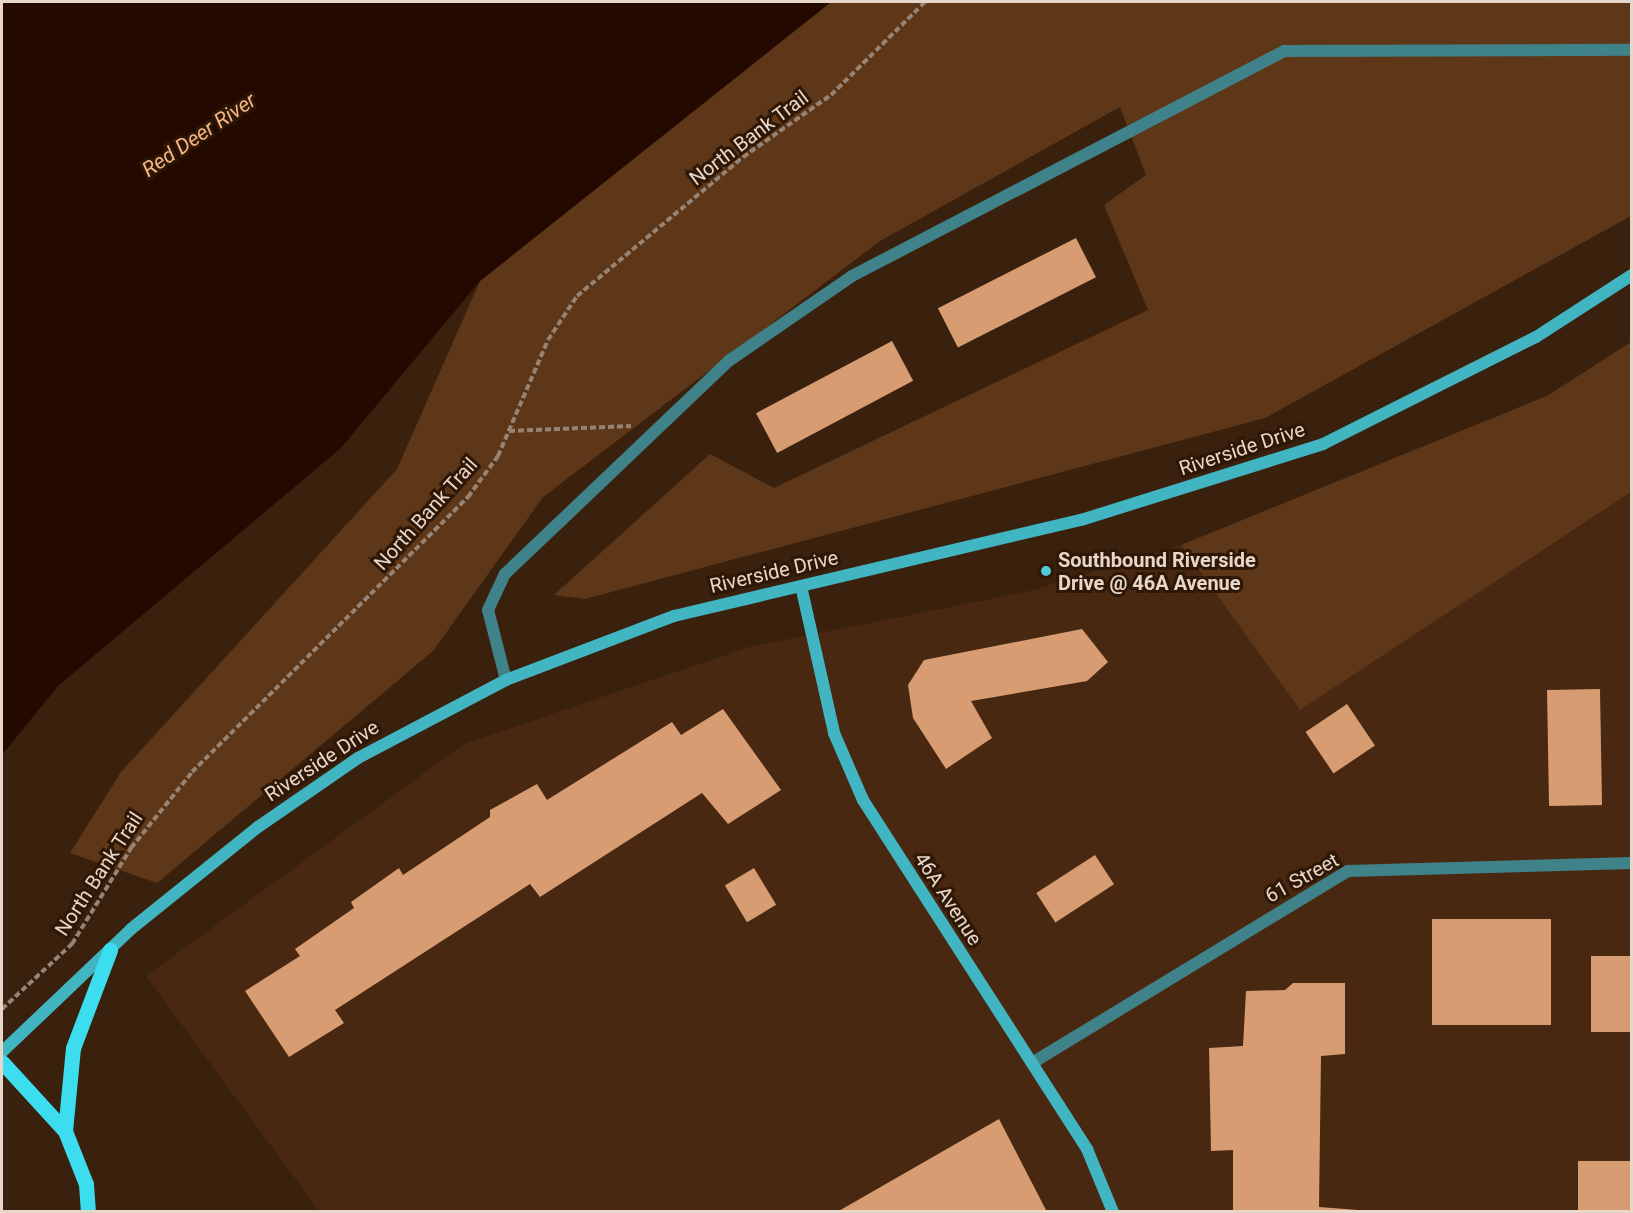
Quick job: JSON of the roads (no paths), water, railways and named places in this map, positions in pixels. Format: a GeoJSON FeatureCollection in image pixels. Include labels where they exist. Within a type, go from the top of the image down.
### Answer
{"type":"FeatureCollection","features":[{"type":"Feature","properties":{"kind":"main road","name":"Riverside Drive"},"geometry":{"type":"LineString","coordinates":[[2,1052],[110,950],[258,827],[319,783],[506,680],[674,616],[1081,520],[1323,444],[1536,337],[1632,275]]}},
{"type":"Feature","properties":{"kind":"main road","name":"46A Avenue"},"geometry":{"type":"LineString","coordinates":[[801,586],[832,722],[850,775],[1087,1149],[1113,1212]]}},
{"type":"Feature","properties":{"kind":"main road"},"geometry":{"type":"LineString","coordinates":[[64,1131],[73,1047],[110,950]]}},
{"type":"Feature","properties":{"kind":"main road"},"geometry":{"type":"LineString","coordinates":[[2,1062],[64,1131],[86,1184],[88,1212]]}},
{"type":"Feature","properties":{"kind":"street"},"geometry":{"type":"LineString","coordinates":[[506,680],[488,610],[495,586],[730,360],[810,300],[1286,51],[1632,50]]}},
{"type":"Feature","properties":{"kind":"street","name":"61 Street"},"geometry":{"type":"LineString","coordinates":[[1032,1064],[1348,871],[1632,863]]}},
{"type":"Feature","properties":{"kind":"water","name":"Red Deer River"},"geometry":{"type":"Polygon","coordinates":[[[2,2],[831,2],[480,281],[341,448],[58,686],[2,755],[2,2]]]}},
{"type":"Feature","properties":{"kind":"place","name":"Southbound Riverside Drive @ 46A Avenue"},"geometry":{"type":"Point","coordinates":[1046,571]}}]}
